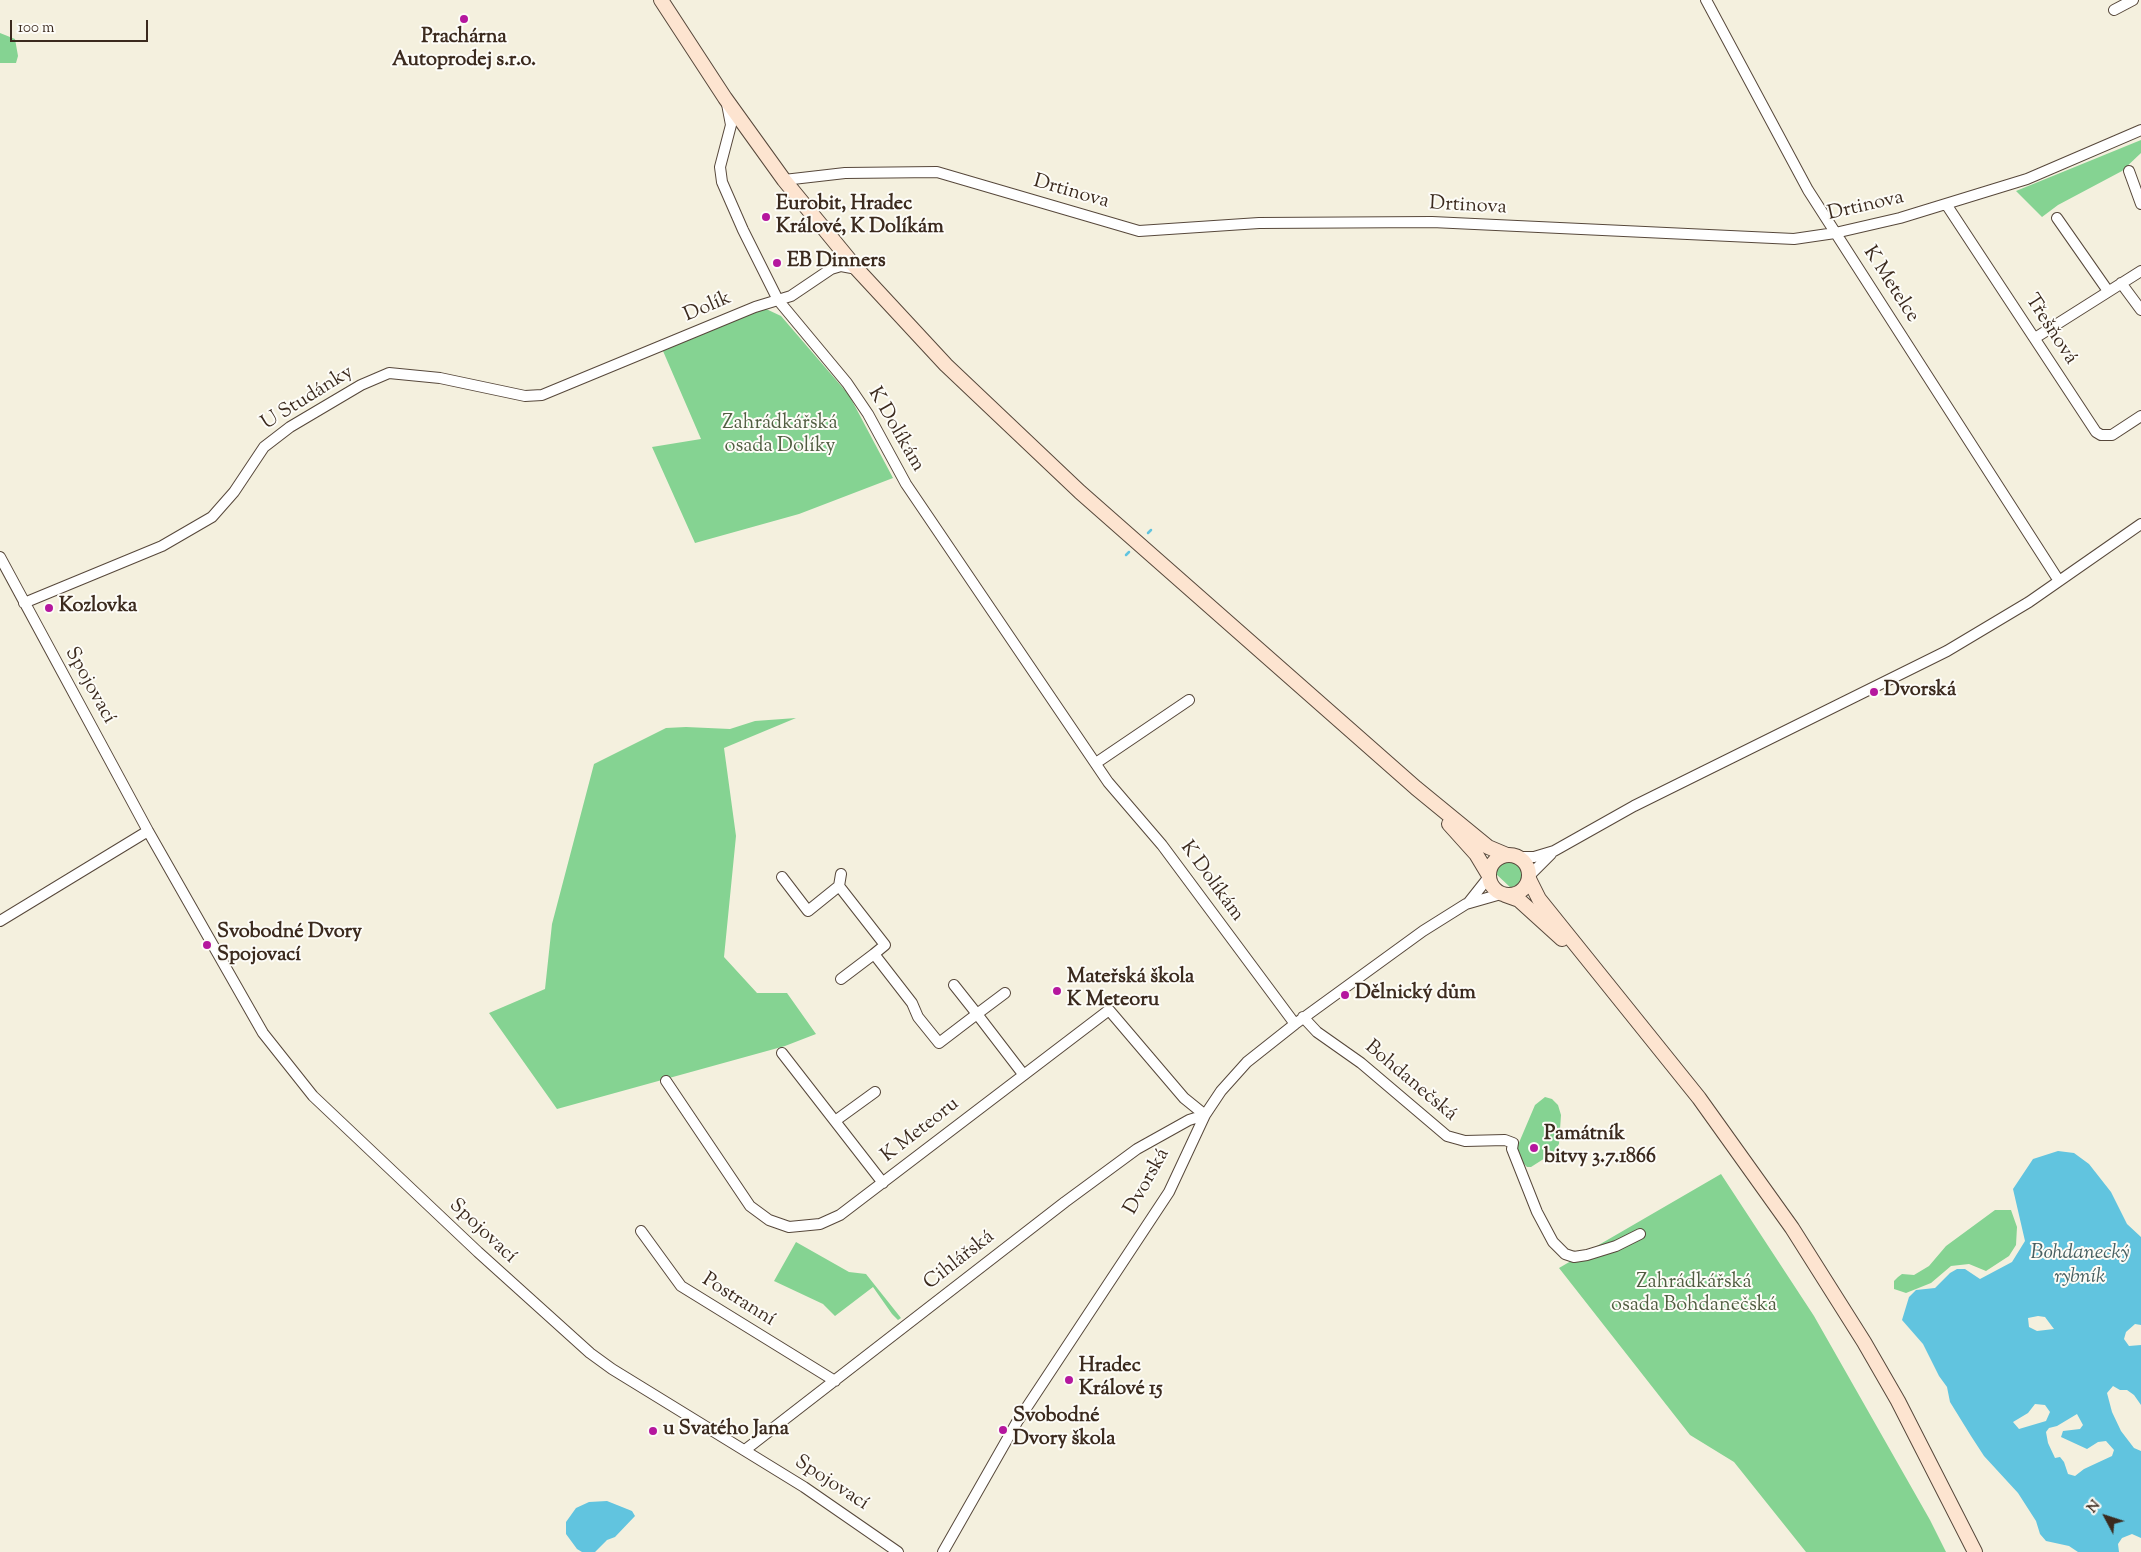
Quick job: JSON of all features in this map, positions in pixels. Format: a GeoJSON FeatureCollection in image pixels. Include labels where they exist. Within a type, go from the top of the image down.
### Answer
{"type":"FeatureCollection","features":[{"type":"Feature","properties":{"kind":"main road"},"geometry":{"type":"LineString","coordinates":[[661,0],[725,98],[784,180],[857,269],[939,359],[1080,492],[1416,788],[1488,847],[1513,856],[1526,864],[1529,877],[1539,899],[1670,1061],[1751,1168],[1792,1228],[1864,1342],[1924,1448],[1975,1552]]}},
{"type":"Feature","properties":{"kind":"main road"},"geometry":{"type":"LineString","coordinates":[[1416,788],[1476,854],[1493,888],[1519,900],[1532,910],[1597,972]]}},
{"type":"Feature","properties":{"kind":"main road","name":"Dvorská"},"geometry":{"type":"LineString","coordinates":[[1488,876],[1496,859],[1513,856]]}},
{"type":"Feature","properties":{"kind":"main road","name":"Dvorská"},"geometry":{"type":"LineString","coordinates":[[1503,894],[1512,895],[1523,890],[1529,877]]}},
{"type":"Feature","properties":{"kind":"street","name":"K Metelce"},"geometry":{"type":"LineString","coordinates":[[1706,0],[1808,190],[2059,581]]}},
{"type":"Feature","properties":{"kind":"street"},"geometry":{"type":"LineString","coordinates":[[2114,10],[2133,0]]}},
{"type":"Feature","properties":{"kind":"street","name":"K Dolíkám"},"geometry":{"type":"LineString","coordinates":[[725,98],[731,125],[720,167],[722,182],[743,230],[778,300],[847,382],[868,414],[906,484],[1108,782],[1162,845],[1295,1024]]}},
{"type":"Feature","properties":{"kind":"street","name":"Drtinova"},"geometry":{"type":"LineString","coordinates":[[784,180],[845,173],[937,172],[1139,231],[1258,223],[1432,222],[1794,239],[1835,233],[1900,218],[2027,179],[2141,130]]}},
{"type":"Feature","properties":{"kind":"street"},"geometry":{"type":"LineString","coordinates":[[2129,171],[2141,204]]}},
{"type":"Feature","properties":{"kind":"street","name":"Třešňová"},"geometry":{"type":"LineString","coordinates":[[1946,204],[2096,432],[2101,435],[2112,435],[2141,416]]}},
{"type":"Feature","properties":{"kind":"street"},"geometry":{"type":"LineString","coordinates":[[2057,218],[2108,291]]}},
{"type":"Feature","properties":{"kind":"street","name":"Dolík"},"geometry":{"type":"LineString","coordinates":[[652,351],[755,307],[796,294],[831,269],[841,266],[857,269]]}},
{"type":"Feature","properties":{"kind":"street"},"geometry":{"type":"LineString","coordinates":[[2035,338],[2141,271]]}},
{"type":"Feature","properties":{"kind":"street"},"geometry":{"type":"LineString","coordinates":[[2120,283],[2141,310]]}},
{"type":"Feature","properties":{"kind":"street","name":"U Studánky"},"geometry":{"type":"LineString","coordinates":[[24,603],[162,546],[212,517],[234,492],[264,448],[298,422],[361,385],[388,373],[440,378],[525,396],[542,395],[652,351]]}},
{"type":"Feature","properties":{"kind":"street","name":"Dvorská"},"geometry":{"type":"LineString","coordinates":[[1513,856],[1534,857],[1554,851],[1634,806],[1947,651],[2010,614],[2141,524]]}},
{"type":"Feature","properties":{"kind":"street","name":"Spojovací"},"geometry":{"type":"LineString","coordinates":[[0,558],[148,831],[263,1032],[313,1096],[571,1338],[612,1369],[841,1511],[898,1552]]}},
{"type":"Feature","properties":{"kind":"street"},"geometry":{"type":"LineString","coordinates":[[1096,764],[1189,700]]}},
{"type":"Feature","properties":{"kind":"street"},"geometry":{"type":"LineString","coordinates":[[0,922],[148,831]]}},
{"type":"Feature","properties":{"kind":"street","name":"Dvorská"},"geometry":{"type":"LineString","coordinates":[[1529,877],[1554,851]]}},
{"type":"Feature","properties":{"kind":"street"},"geometry":{"type":"LineString","coordinates":[[782,877],[808,911],[839,886],[841,874]]}},
{"type":"Feature","properties":{"kind":"street","name":"Dvorská"},"geometry":{"type":"LineString","coordinates":[[1466,904],[1488,876]]}},
{"type":"Feature","properties":{"kind":"street"},"geometry":{"type":"LineString","coordinates":[[839,886],[885,945],[841,979]]}},
{"type":"Feature","properties":{"kind":"street","name":"Dvorská"},"geometry":{"type":"LineString","coordinates":[[943,1552],[1017,1422],[1169,1192],[1205,1115],[1221,1091],[1247,1062],[1304,1017],[1423,931],[1466,904],[1503,894]]}},
{"type":"Feature","properties":{"kind":"street"},"geometry":{"type":"LineString","coordinates":[[874,954],[912,1003],[918,1016],[939,1044],[1005,994]]}},
{"type":"Feature","properties":{"kind":"street"},"geometry":{"type":"LineString","coordinates":[[954,985],[1023,1074]]}},
{"type":"Feature","properties":{"kind":"street","name":"K Meteoru"},"geometry":{"type":"LineString","coordinates":[[666,1081],[744,1198],[757,1213],[789,1228],[820,1224],[840,1215],[1109,1010],[1184,1098],[1205,1115]]}},
{"type":"Feature","properties":{"kind":"street","name":"Bohdanečská"},"geometry":{"type":"LineString","coordinates":[[1304,1017],[1317,1032],[1362,1063],[1447,1136],[1465,1141],[1505,1140],[1513,1143],[1512,1149],[1538,1212],[1553,1242],[1565,1254],[1574,1257],[1587,1255],[1616,1246],[1640,1234]]}},
{"type":"Feature","properties":{"kind":"street"},"geometry":{"type":"LineString","coordinates":[[782,1053],[883,1183]]}},
{"type":"Feature","properties":{"kind":"street"},"geometry":{"type":"LineString","coordinates":[[835,1121],[874,1092]]}},
{"type":"Feature","properties":{"kind":"street","name":"Cihlářská"},"geometry":{"type":"LineString","coordinates":[[745,1450],[1065,1202],[1137,1149],[1196,1117],[1205,1115]]}},
{"type":"Feature","properties":{"kind":"street","name":"Postranní"},"geometry":{"type":"LineString","coordinates":[[641,1231],[681,1286],[835,1381]]}},
{"type":"Feature","properties":{"kind":"green space"},"geometry":{"type":"Polygon","coordinates":[[[0,33],[15,39],[18,56],[16,63],[0,63],[0,33]]]}},
{"type":"Feature","properties":{"kind":"green space"},"geometry":{"type":"Polygon","coordinates":[[[2141,140],[2141,153],[2122,171],[2058,205],[2042,217],[2016,191],[2141,140]]]}},
{"type":"Feature","properties":{"kind":"green space","name":"Zahrádkářská osada Dolíky"},"geometry":{"type":"Polygon","coordinates":[[[764,308],[781,316],[849,395],[893,478],[799,514],[695,543],[652,447],[701,439],[663,351],[764,308]]]}},
{"type":"Feature","properties":{"kind":"green space"},"geometry":{"type":"Polygon","coordinates":[[[796,718],[724,748],[736,836],[724,957],[757,993],[787,993],[816,1034],[785,1046],[557,1109],[489,1013],[545,989],[552,924],[594,764],[666,728],[730,729],[755,721],[796,718]]]}},
{"type":"Feature","properties":{"kind":"green space"},"geometry":{"type":"Polygon","coordinates":[[[1510,861],[1520,867],[1522,874],[1521,882],[1511,888],[1495,873],[1502,863],[1510,861]]]}},
{"type":"Feature","properties":{"kind":"green space"},"geometry":{"type":"Polygon","coordinates":[[[1545,1097],[1552,1099],[1558,1105],[1561,1115],[1559,1144],[1553,1153],[1531,1167],[1527,1167],[1518,1152],[1518,1145],[1535,1105],[1545,1097]]]}},
{"type":"Feature","properties":{"kind":"green space","name":"Zahrádkářská osada Bohdanečská"},"geometry":{"type":"Polygon","coordinates":[[[1721,1174],[1814,1316],[1930,1520],[1946,1552],[1806,1552],[1734,1462],[1690,1435],[1559,1268],[1721,1174]]]}},
{"type":"Feature","properties":{"kind":"green space"},"geometry":{"type":"Polygon","coordinates":[[[1995,1210],[2011,1210],[2017,1227],[2016,1245],[2009,1256],[1986,1271],[1969,1264],[1951,1266],[1931,1283],[1906,1293],[1894,1289],[1894,1281],[1898,1277],[1902,1274],[1914,1275],[1929,1266],[1946,1246],[1995,1210]]]}},
{"type":"Feature","properties":{"kind":"green space"},"geometry":{"type":"Polygon","coordinates":[[[796,1242],[849,1272],[866,1274],[901,1318],[898,1320],[892,1314],[873,1287],[835,1316],[823,1304],[774,1281],[796,1242]]]}},
{"type":"Feature","properties":{"kind":"water","name":"Bohdanecký rybník"},"geometry":{"type":"Polygon","coordinates":[[[2058,1151],[2074,1153],[2089,1164],[2111,1192],[2127,1224],[2141,1237],[2141,1325],[2135,1324],[2126,1332],[2124,1339],[2129,1346],[2141,1345],[2141,1405],[2134,1395],[2127,1390],[2120,1390],[2113,1386],[2107,1393],[2112,1412],[2121,1431],[2134,1448],[2141,1451],[2141,1538],[2132,1534],[2122,1538],[2118,1544],[2119,1552],[2078,1552],[2069,1546],[2046,1541],[2040,1534],[2036,1521],[2018,1493],[1984,1456],[1950,1402],[1947,1387],[1939,1376],[1923,1344],[1902,1320],[1909,1297],[1916,1290],[1935,1288],[1950,1273],[1957,1269],[1965,1269],[1980,1279],[2012,1262],[2025,1241],[2013,1189],[2033,1159],[2058,1151]],[[2045,1317],[2028,1318],[2029,1327],[2037,1331],[2054,1329],[2045,1317]],[[2035,1404],[2028,1413],[2013,1422],[2019,1429],[2046,1421],[2050,1412],[2045,1405],[2035,1404]],[[2077,1414],[2057,1426],[2049,1428],[2046,1432],[2048,1443],[2055,1458],[2060,1457],[2064,1462],[2068,1474],[2075,1476],[2084,1469],[2112,1456],[2114,1450],[2106,1441],[2098,1442],[2087,1449],[2061,1437],[2063,1431],[2080,1429],[2083,1425],[2077,1414]]]}},
{"type":"Feature","properties":{"kind":"water"},"geometry":{"type":"Polygon","coordinates":[[[607,1501],[632,1511],[635,1516],[615,1537],[607,1540],[595,1552],[582,1552],[577,1549],[566,1534],[566,1522],[576,1508],[589,1502],[607,1501]]]}},
{"type":"Feature","properties":{"kind":"waterway"},"geometry":{"type":"LineString","coordinates":[[1148,533],[1151,530]]}},
{"type":"Feature","properties":{"kind":"waterway"},"geometry":{"type":"LineString","coordinates":[[1126,555],[1129,552]]}},
{"type":"Feature","properties":{"kind":"place","name":"Prachárna Autoprodej s.r.o."},"geometry":{"type":"Point","coordinates":[464,19]}},
{"type":"Feature","properties":{"kind":"place","name":"Eurobit, Hradec Králové, K Dolíkám"},"geometry":{"type":"Point","coordinates":[766,217]}},
{"type":"Feature","properties":{"kind":"place","name":"EB Dinners"},"geometry":{"type":"Point","coordinates":[777,263]}},
{"type":"Feature","properties":{"kind":"place","name":"Kozlovka"},"geometry":{"type":"Point","coordinates":[49,608]}},
{"type":"Feature","properties":{"kind":"place","name":"Dvorská"},"geometry":{"type":"Point","coordinates":[1874,692]}},
{"type":"Feature","properties":{"kind":"place","name":"Svobodné Dvory Spojovací"},"geometry":{"type":"Point","coordinates":[207,945]}},
{"type":"Feature","properties":{"kind":"place","name":"Mateřská škola K Meteoru"},"geometry":{"type":"Point","coordinates":[1057,991]}},
{"type":"Feature","properties":{"kind":"place","name":"Dělnický dům"},"geometry":{"type":"Point","coordinates":[1345,995]}},
{"type":"Feature","properties":{"kind":"place","name":"Památník bitvy 3.7.1866"},"geometry":{"type":"Point","coordinates":[1534,1148]}},
{"type":"Feature","properties":{"kind":"place","name":"Hradec Králové 15"},"geometry":{"type":"Point","coordinates":[1069,1380]}},
{"type":"Feature","properties":{"kind":"place","name":"Svobodné Dvory škola"},"geometry":{"type":"Point","coordinates":[1003,1430]}},
{"type":"Feature","properties":{"kind":"place","name":"u Svatého Jana"},"geometry":{"type":"Point","coordinates":[653,1431]}}]}
